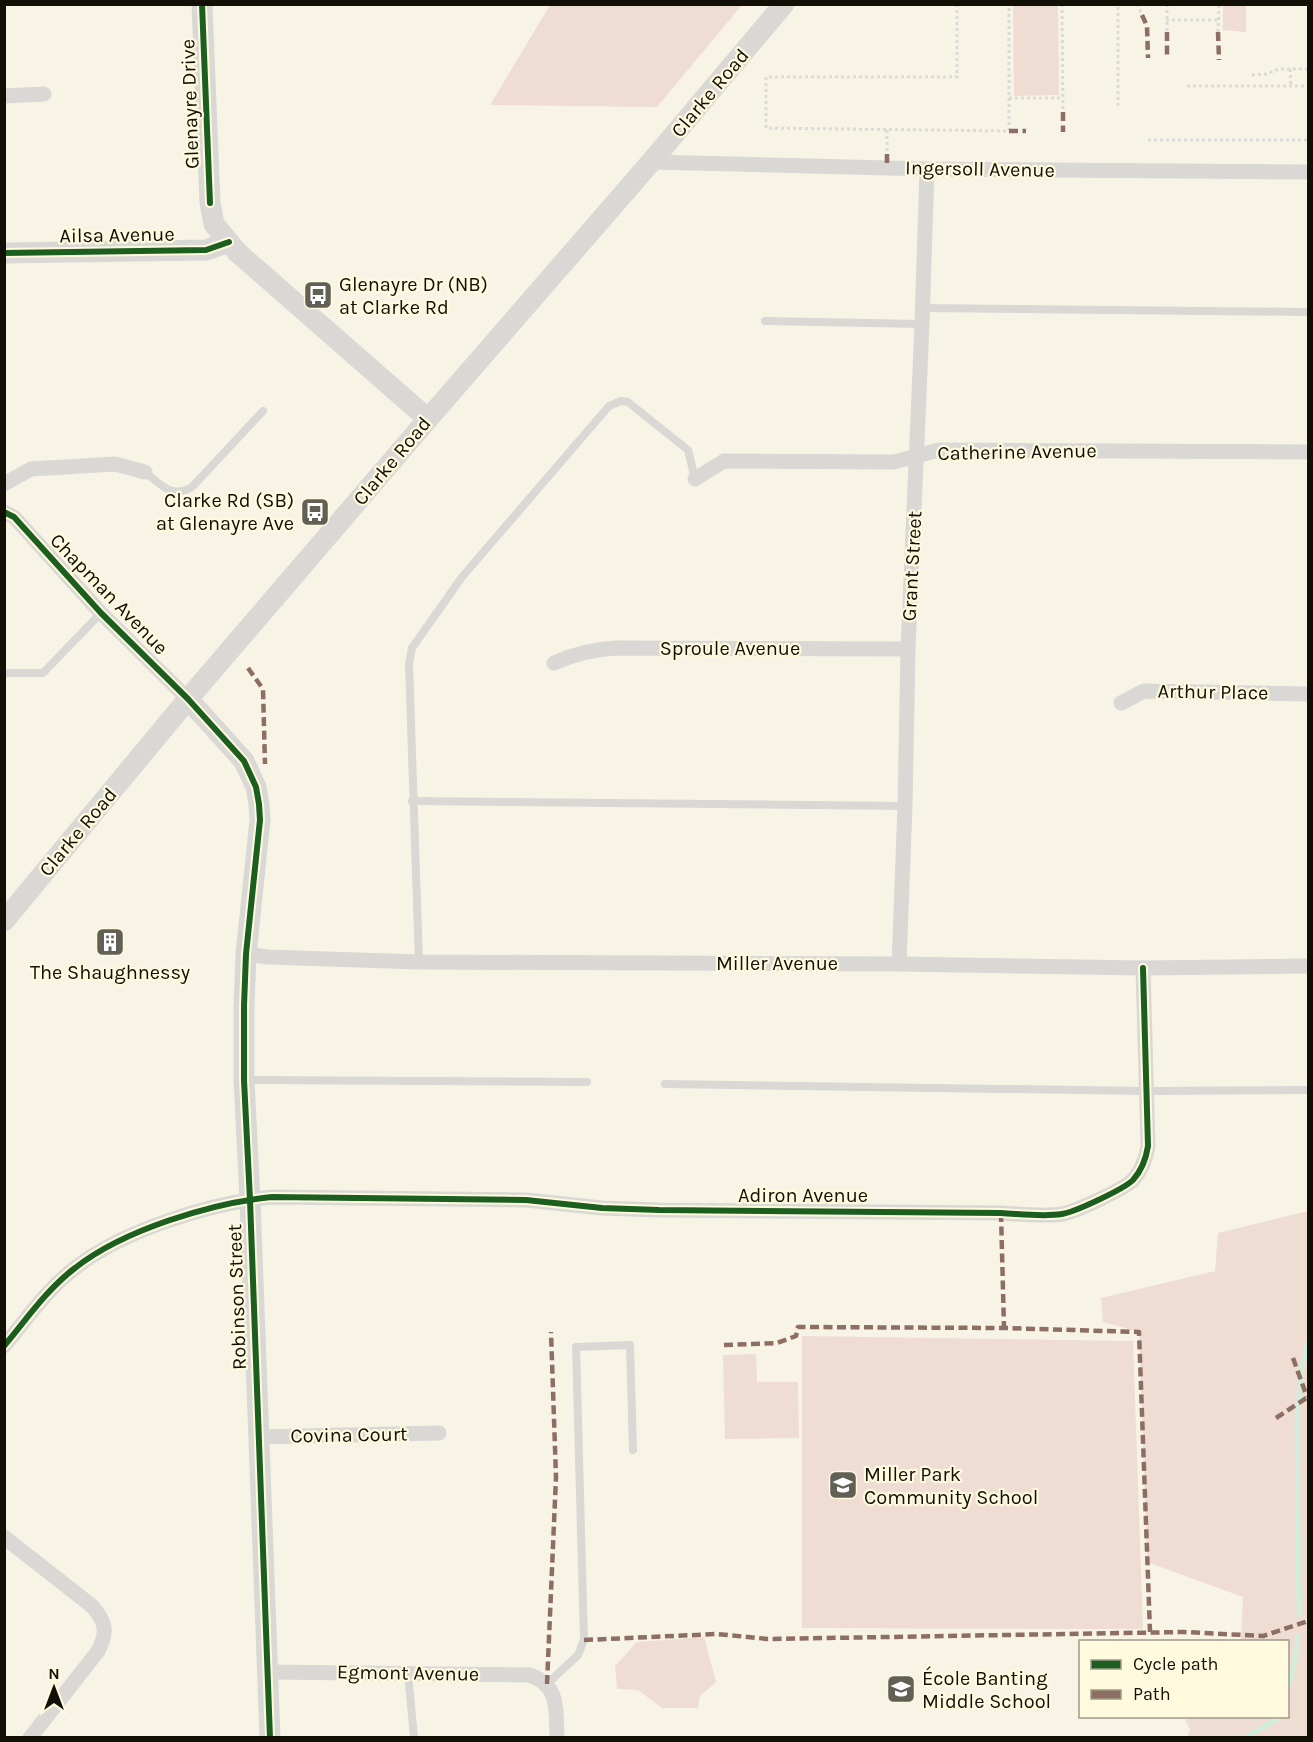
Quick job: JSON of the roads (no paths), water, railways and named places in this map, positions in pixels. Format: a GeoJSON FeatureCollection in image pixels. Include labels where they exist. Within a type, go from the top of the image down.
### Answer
{"type":"FeatureCollection","features":[{"type":"Feature","properties":{"kind":"street","name":"Glenayre Drive"},"geometry":{"type":"LineString","coordinates":[[202,4],[211,213],[214,224],[237,252],[428,419]]}},
{"type":"Feature","properties":{"kind":"street","name":"Clarke Road"},"geometry":{"type":"LineString","coordinates":[[4,921],[188,699],[651,162],[784,4]]}},
{"type":"Feature","properties":{"kind":"street"},"geometry":{"type":"LineString","coordinates":[[4,96],[44,94]]}},
{"type":"Feature","properties":{"kind":"street","name":"Ingersoll Avenue"},"geometry":{"type":"LineString","coordinates":[[651,162],[927,169],[1308,172]]}},
{"type":"Feature","properties":{"kind":"street","name":"Grant Street"},"geometry":{"type":"LineString","coordinates":[[899,964],[927,169]]}},
{"type":"Feature","properties":{"kind":"street","name":"Ailsa Avenue"},"geometry":{"type":"LineString","coordinates":[[4,253],[206,250],[229,242]]}},
{"type":"Feature","properties":{"kind":"street","name":"Catherine Avenue"},"geometry":{"type":"LineString","coordinates":[[695,479],[724,461],[894,462],[939,450],[1308,452]]}},
{"type":"Feature","properties":{"kind":"street"},"geometry":{"type":"LineString","coordinates":[[4,484],[31,469],[116,464],[145,472]]}},
{"type":"Feature","properties":{"kind":"street","name":"Chapman Avenue"},"geometry":{"type":"LineString","coordinates":[[4,512],[14,517],[101,613],[188,699]]}},
{"type":"Feature","properties":{"kind":"street","name":"Sproule Avenue"},"geometry":{"type":"LineString","coordinates":[[554,663],[587,651],[617,648],[909,649]]}},
{"type":"Feature","properties":{"kind":"street","name":"Arthur Place"},"geometry":{"type":"LineString","coordinates":[[1121,703],[1144,691],[1308,694]]}},
{"type":"Feature","properties":{"kind":"street","name":"Robinson Street"},"geometry":{"type":"LineString","coordinates":[[188,699],[244,761],[255,787],[259,804],[260,820],[246,954],[244,1080],[260,1437],[270,1737]]}},
{"type":"Feature","properties":{"kind":"street","name":"Miller Avenue"},"geometry":{"type":"LineString","coordinates":[[246,954],[268,957],[419,962],[899,964],[1143,968],[1308,966]]}},
{"type":"Feature","properties":{"kind":"street","name":"Adiron Avenue"},"geometry":{"type":"LineString","coordinates":[[4,1347],[57,1283],[87,1259],[130,1236],[171,1221],[217,1206],[272,1197],[526,1200],[602,1208],[659,1210],[1061,1214],[1071,1212],[1132,1181],[1146,1157],[1148,1146],[1143,968]]}},
{"type":"Feature","properties":{"kind":"street","name":"Covina Court"},"geometry":{"type":"LineString","coordinates":[[260,1437],[439,1434]]}},
{"type":"Feature","properties":{"kind":"street"},"geometry":{"type":"LineString","coordinates":[[4,1537],[92,1606],[101,1617],[105,1627],[105,1635],[98,1651],[30,1737]]}},
{"type":"Feature","properties":{"kind":"street","name":"Egmont Avenue"},"geometry":{"type":"LineString","coordinates":[[268,1672],[529,1675],[547,1684]]}},
{"type":"Feature","properties":{"kind":"street"},"geometry":{"type":"LineString","coordinates":[[547,1684],[555,1700],[557,1737]]}},
{"type":"Feature","properties":{"kind":"lane"},"geometry":{"type":"LineString","coordinates":[[923,308],[1308,312]]}},
{"type":"Feature","properties":{"kind":"lane"},"geometry":{"type":"LineString","coordinates":[[765,321],[922,324]]}},
{"type":"Feature","properties":{"kind":"lane"},"geometry":{"type":"LineString","coordinates":[[419,962],[412,801],[409,664],[412,648],[462,577],[609,406],[621,401],[628,402],[688,450],[695,479]]}},
{"type":"Feature","properties":{"kind":"lane"},"geometry":{"type":"LineString","coordinates":[[145,472],[176,493],[186,491],[263,411]]}},
{"type":"Feature","properties":{"kind":"lane"},"geometry":{"type":"LineString","coordinates":[[4,673],[43,673],[101,613]]}},
{"type":"Feature","properties":{"kind":"lane"},"geometry":{"type":"LineString","coordinates":[[412,801],[905,806]]}},
{"type":"Feature","properties":{"kind":"lane"},"geometry":{"type":"LineString","coordinates":[[244,1080],[587,1082]]}},
{"type":"Feature","properties":{"kind":"lane"},"geometry":{"type":"LineString","coordinates":[[665,1084],[1146,1091],[1308,1090]]}},
{"type":"Feature","properties":{"kind":"lane"},"geometry":{"type":"LineString","coordinates":[[547,1684],[578,1655],[584,1640],[576,1347],[630,1345],[633,1450]]}},
{"type":"Feature","properties":{"kind":"lane"},"geometry":{"type":"LineString","coordinates":[[408,1673],[414,1737]]}},
{"type":"Feature","properties":{"kind":"waterway"},"geometry":{"type":"LineString","coordinates":[[1299,1615],[1297,1415],[1302,1368],[1308,1343]]}},
{"type":"Feature","properties":{"kind":"waterway"},"geometry":{"type":"LineString","coordinates":[[1289,1684],[1298,1636]]}},
{"type":"Feature","properties":{"kind":"waterway"},"geometry":{"type":"LineString","coordinates":[[1245,1738],[1277,1718]]}},
{"type":"Feature","properties":{"kind":"place","name":"Glenayre Dr (NB) at Clarke Rd"},"geometry":{"type":"Point","coordinates":[318,295]}},
{"type":"Feature","properties":{"kind":"place","name":"Clarke Rd (SB) at Glenayre Ave"},"geometry":{"type":"Point","coordinates":[315,512]}},
{"type":"Feature","properties":{"kind":"place","name":"The Shaughnessy"},"geometry":{"type":"Point","coordinates":[110,942]}},
{"type":"Feature","properties":{"kind":"place","name":"Miller Park Community School"},"geometry":{"type":"Point","coordinates":[843,1485]}},
{"type":"Feature","properties":{"kind":"place","name":"École Banting Middle School"},"geometry":{"type":"Point","coordinates":[901,1689]}}]}
